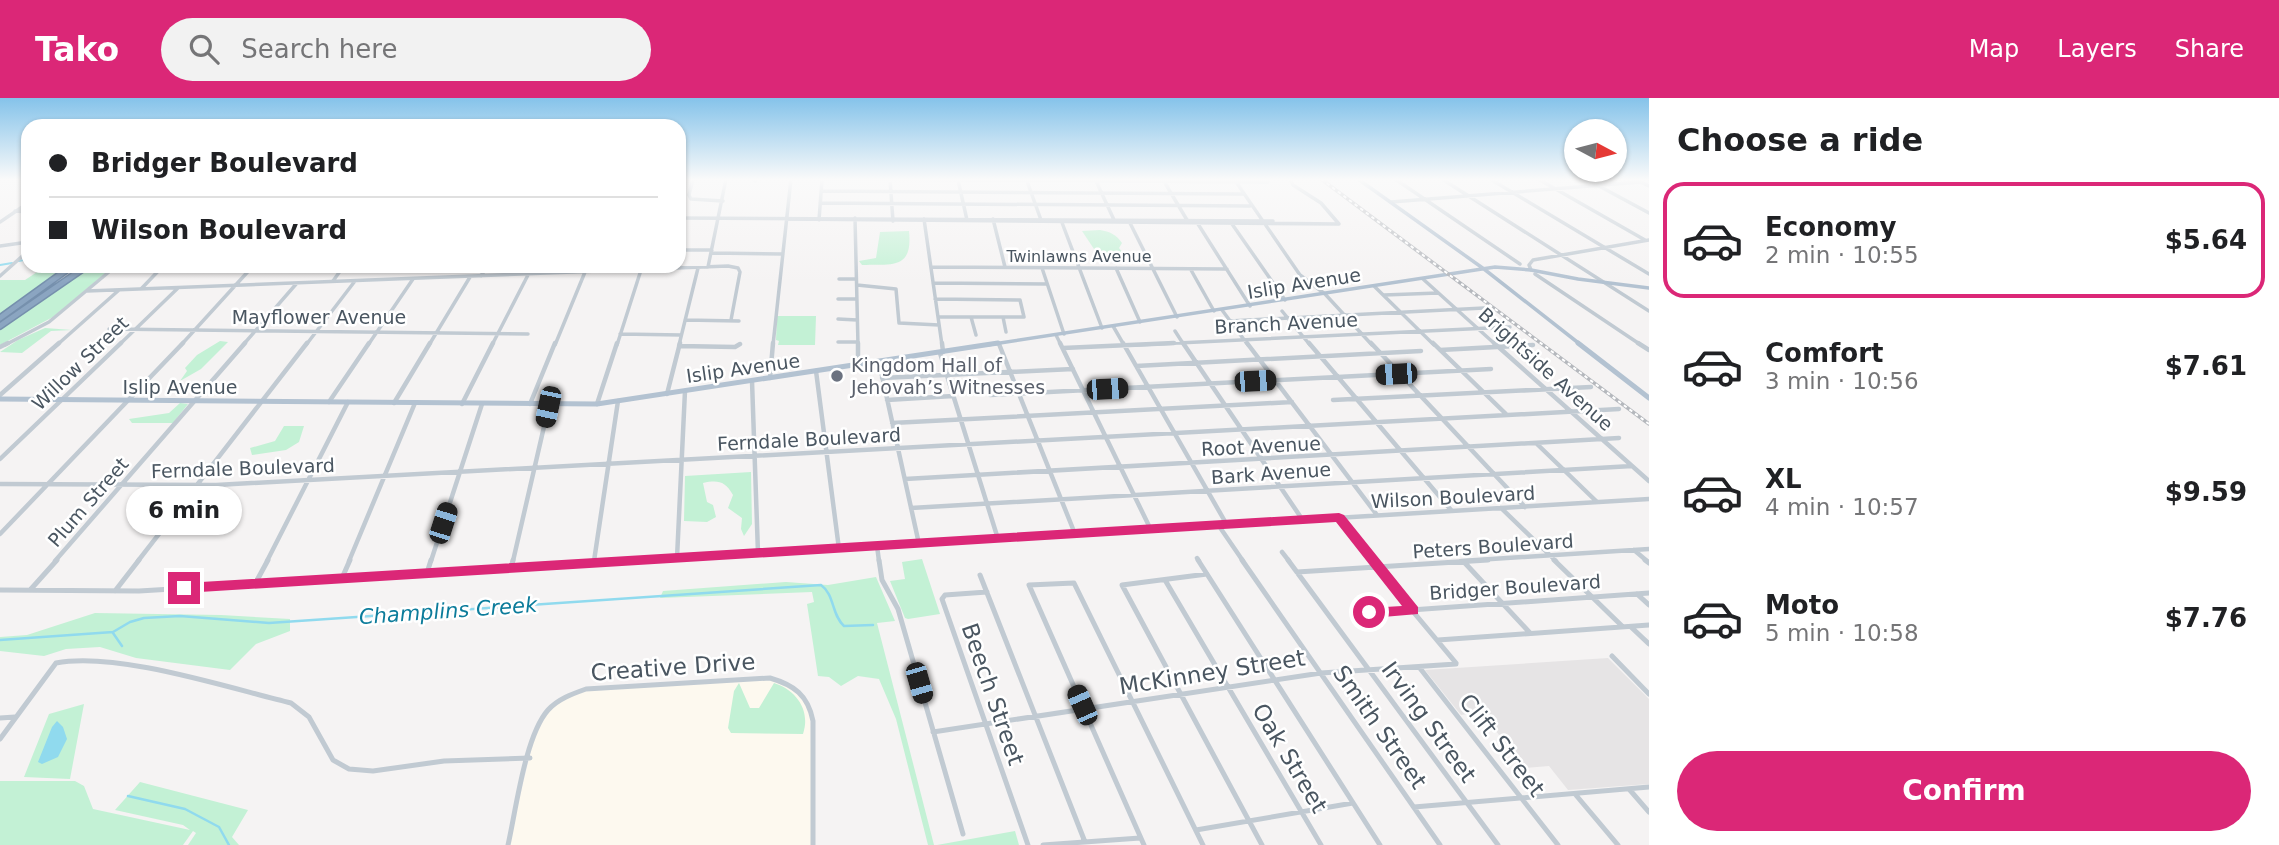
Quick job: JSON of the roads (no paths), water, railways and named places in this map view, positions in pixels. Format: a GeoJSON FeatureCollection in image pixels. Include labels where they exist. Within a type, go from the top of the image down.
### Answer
{"type":"FeatureCollection","features":[{"type":"Feature","properties":{"kind":"highway"},"geometry":{"type":"LineString","coordinates":[[0,317],[63,273]]}},
{"type":"Feature","properties":{"kind":"highway"},"geometry":{"type":"LineString","coordinates":[[0,328],[77,273]]}},
{"type":"Feature","properties":{"kind":"main road"},"geometry":{"type":"LineString","coordinates":[[1407,214],[1484,269],[1649,398]]}},
{"type":"Feature","properties":{"kind":"main road"},"geometry":{"type":"LineString","coordinates":[[1484,269],[1501,267],[1649,288]]}},
{"type":"Feature","properties":{"kind":"main road"},"geometry":{"type":"LineString","coordinates":[[1484,269],[1533,272]]}},
{"type":"Feature","properties":{"kind":"main road","name":"Islip Avenue"},"geometry":{"type":"LineString","coordinates":[[0,397],[62,400],[597,404],[1484,269]]}},
{"type":"Feature","properties":{"kind":"street"},"geometry":{"type":"LineString","coordinates":[[708,267],[720,214]]}},
{"type":"Feature","properties":{"kind":"street"},"geometry":{"type":"LineString","coordinates":[[770,378],[788,214]]}},
{"type":"Feature","properties":{"kind":"street"},"geometry":{"type":"LineString","coordinates":[[820,214],[820,219]]}},
{"type":"Feature","properties":{"kind":"street"},"geometry":{"type":"LineString","coordinates":[[892,214],[893,219]]}},
{"type":"Feature","properties":{"kind":"street"},"geometry":{"type":"LineString","coordinates":[[965,214],[967,220]]}},
{"type":"Feature","properties":{"kind":"street"},"geometry":{"type":"LineString","coordinates":[[1039,214],[1041,220]]}},
{"type":"Feature","properties":{"kind":"street"},"geometry":{"type":"LineString","coordinates":[[1111,214],[1115,221]]}},
{"type":"Feature","properties":{"kind":"street"},"geometry":{"type":"LineString","coordinates":[[1183,214],[1188,222]]}},
{"type":"Feature","properties":{"kind":"street"},"geometry":{"type":"LineString","coordinates":[[1256,214],[1300,275],[1325,294],[1525,507]]}},
{"type":"Feature","properties":{"kind":"street"},"geometry":{"type":"LineString","coordinates":[[686,218],[1262,222],[1339,225],[1330,214]]}},
{"type":"Feature","properties":{"kind":"street"},"geometry":{"type":"LineString","coordinates":[[1446,214],[1520,264]]}},
{"type":"Feature","properties":{"kind":"street"},"geometry":{"type":"LineString","coordinates":[[1497,214],[1649,311]]}},
{"type":"Feature","properties":{"kind":"street"},"geometry":{"type":"LineString","coordinates":[[1549,214],[1649,274]]}},
{"type":"Feature","properties":{"kind":"street"},"geometry":{"type":"LineString","coordinates":[[1600,214],[1648,241]]}},
{"type":"Feature","properties":{"kind":"street"},"geometry":{"type":"LineString","coordinates":[[855,219],[858,365]]}},
{"type":"Feature","properties":{"kind":"street"},"geometry":{"type":"LineString","coordinates":[[924,220],[941,352],[998,539]]}},
{"type":"Feature","properties":{"kind":"street"},"geometry":{"type":"LineString","coordinates":[[993,220],[1005,267]]}},
{"type":"Feature","properties":{"kind":"street"},"geometry":{"type":"LineString","coordinates":[[1062,221],[1102,328]]}},
{"type":"Feature","properties":{"kind":"street"},"geometry":{"type":"LineString","coordinates":[[1129,221],[1177,317]]}},
{"type":"Feature","properties":{"kind":"street"},"geometry":{"type":"LineString","coordinates":[[1188,222],[1231,222]]}},
{"type":"Feature","properties":{"kind":"street"},"geometry":{"type":"LineString","coordinates":[[1231,222],[1285,300]]}},
{"type":"Feature","properties":{"kind":"street"},"geometry":{"type":"LineString","coordinates":[[1197,223],[1250,306]]}},
{"type":"Feature","properties":{"kind":"street"},"geometry":{"type":"LineString","coordinates":[[1648,241],[1532,260],[1529,265],[1533,272],[1649,351]]}},
{"type":"Feature","properties":{"kind":"street"},"geometry":{"type":"LineString","coordinates":[[0,246],[21,243]]}},
{"type":"Feature","properties":{"kind":"street"},"geometry":{"type":"LineString","coordinates":[[686,250],[783,254]]}},
{"type":"Feature","properties":{"kind":"street"},"geometry":{"type":"LineString","coordinates":[[0,276],[21,257]]}},
{"type":"Feature","properties":{"kind":"street"},"geometry":{"type":"LineString","coordinates":[[686,268],[734,267],[739,270],[731,320]]}},
{"type":"Feature","properties":{"kind":"street","name":"Twinlawns Avenue"},"geometry":{"type":"LineString","coordinates":[[930,267],[1227,270]]}},
{"type":"Feature","properties":{"kind":"street"},"geometry":{"type":"LineString","coordinates":[[667,394],[698,268]]}},
{"type":"Feature","properties":{"kind":"street"},"geometry":{"type":"LineString","coordinates":[[1042,268],[1064,334]]}},
{"type":"Feature","properties":{"kind":"street"},"geometry":{"type":"LineString","coordinates":[[1116,268],[1140,322]]}},
{"type":"Feature","properties":{"kind":"street"},"geometry":{"type":"LineString","coordinates":[[1191,269],[1214,311]]}},
{"type":"Feature","properties":{"kind":"street"},"geometry":{"type":"LineString","coordinates":[[0,347],[49,322],[108,273]]}},
{"type":"Feature","properties":{"kind":"street"},"geometry":{"type":"LineString","coordinates":[[142,288],[156,273]]}},
{"type":"Feature","properties":{"kind":"street"},"geometry":{"type":"LineString","coordinates":[[0,534],[247,273]]}},
{"type":"Feature","properties":{"kind":"street"},"geometry":{"type":"LineString","coordinates":[[333,281],[339,273]]}},
{"type":"Feature","properties":{"kind":"street"},"geometry":{"type":"LineString","coordinates":[[404,279],[408,273]]}},
{"type":"Feature","properties":{"kind":"street"},"geometry":{"type":"LineString","coordinates":[[87,291],[557,273]]}},
{"type":"Feature","properties":{"kind":"street"},"geometry":{"type":"LineString","coordinates":[[529,405],[585,273]]}},
{"type":"Feature","properties":{"kind":"street"},"geometry":{"type":"LineString","coordinates":[[597,404],[640,273]]}},
{"type":"Feature","properties":{"kind":"street"},"geometry":{"type":"LineString","coordinates":[[462,404],[528,274]]}},
{"type":"Feature","properties":{"kind":"street"},"geometry":{"type":"LineString","coordinates":[[394,403],[471,276]]}},
{"type":"Feature","properties":{"kind":"street"},"geometry":{"type":"LineString","coordinates":[[328,402],[414,278]]}},
{"type":"Feature","properties":{"kind":"street"},"geometry":{"type":"LineString","coordinates":[[839,279],[896,289],[898,323],[939,325]]}},
{"type":"Feature","properties":{"kind":"street","name":"Brightside Avenue"},"geometry":{"type":"LineString","coordinates":[[1423,279],[1649,481]]}},
{"type":"Feature","properties":{"kind":"street"},"geometry":{"type":"LineString","coordinates":[[115,591],[356,280]]}},
{"type":"Feature","properties":{"kind":"street"},"geometry":{"type":"LineString","coordinates":[[933,282],[1047,284]]}},
{"type":"Feature","properties":{"kind":"street","name":"Plum Street"},"geometry":{"type":"LineString","coordinates":[[30,590],[297,283]]}},
{"type":"Feature","properties":{"kind":"street"},"geometry":{"type":"LineString","coordinates":[[1374,286],[1507,415]]}},
{"type":"Feature","properties":{"kind":"street","name":"Willow Street"},"geometry":{"type":"LineString","coordinates":[[0,459],[179,287]]}},
{"type":"Feature","properties":{"kind":"street"},"geometry":{"type":"LineString","coordinates":[[0,397],[120,289]]}},
{"type":"Feature","properties":{"kind":"street"},"geometry":{"type":"LineString","coordinates":[[1384,295],[1439,293]]}},
{"type":"Feature","properties":{"kind":"street"},"geometry":{"type":"LineString","coordinates":[[838,299],[857,299]]}},
{"type":"Feature","properties":{"kind":"street"},"geometry":{"type":"LineString","coordinates":[[936,299],[1020,300],[1024,317],[938,317]]}},
{"type":"Feature","properties":{"kind":"street"},"geometry":{"type":"LineString","coordinates":[[1230,321],[1484,308]]}},
{"type":"Feature","properties":{"kind":"street"},"geometry":{"type":"LineString","coordinates":[[1222,310],[1377,515]]}},
{"type":"Feature","properties":{"kind":"street"},"geometry":{"type":"LineString","coordinates":[[1282,311],[1451,511]]}},
{"type":"Feature","properties":{"kind":"street"},"geometry":{"type":"LineString","coordinates":[[971,317],[976,335]]}},
{"type":"Feature","properties":{"kind":"street"},"geometry":{"type":"LineString","coordinates":[[1003,317],[1006,332]]}},
{"type":"Feature","properties":{"kind":"street"},"geometry":{"type":"LineString","coordinates":[[838,319],[857,320]]}},
{"type":"Feature","properties":{"kind":"street"},"geometry":{"type":"LineString","coordinates":[[685,320],[739,320]]}},
{"type":"Feature","properties":{"kind":"street"},"geometry":{"type":"LineString","coordinates":[[1113,326],[1227,525]]}},
{"type":"Feature","properties":{"kind":"street","name":"Branch Avenue"},"geometry":{"type":"LineString","coordinates":[[1063,348],[1510,327]]}},
{"type":"Feature","properties":{"kind":"street","name":"Mayflower Avenue"},"geometry":{"type":"LineString","coordinates":[[109,329],[528,334]]}},
{"type":"Feature","properties":{"kind":"street"},"geometry":{"type":"LineString","coordinates":[[1175,331],[1185,342],[1303,520]]}},
{"type":"Feature","properties":{"kind":"street"},"geometry":{"type":"LineString","coordinates":[[620,334],[681,335]]}},
{"type":"Feature","properties":{"kind":"street"},"geometry":{"type":"LineString","coordinates":[[1056,335],[1151,530]]}},
{"type":"Feature","properties":{"kind":"street"},"geometry":{"type":"LineString","coordinates":[[838,342],[858,342]]}},
{"type":"Feature","properties":{"kind":"street"},"geometry":{"type":"LineString","coordinates":[[678,346],[735,347],[740,344]]}},
{"type":"Feature","properties":{"kind":"street"},"geometry":{"type":"LineString","coordinates":[[999,344],[1075,534]]}},
{"type":"Feature","properties":{"kind":"street"},"geometry":{"type":"LineString","coordinates":[[1440,350],[1533,345]]}},
{"type":"Feature","properties":{"kind":"street"},"geometry":{"type":"LineString","coordinates":[[1136,366],[1421,351]]}},
{"type":"Feature","properties":{"kind":"street"},"geometry":{"type":"LineString","coordinates":[[879,362],[919,544]]}},
{"type":"Feature","properties":{"kind":"street"},"geometry":{"type":"LineString","coordinates":[[882,378],[1073,369]]}},
{"type":"Feature","properties":{"kind":"street"},"geometry":{"type":"LineString","coordinates":[[990,395],[1491,369]]}},
{"type":"Feature","properties":{"kind":"street"},"geometry":{"type":"LineString","coordinates":[[816,371],[839,549]]}},
{"type":"Feature","properties":{"kind":"street"},"geometry":{"type":"LineString","coordinates":[[752,381],[758,554]]}},
{"type":"Feature","properties":{"kind":"street"},"geometry":{"type":"LineString","coordinates":[[1333,400],[1591,387]]}},
{"type":"Feature","properties":{"kind":"street"},"geometry":{"type":"LineString","coordinates":[[677,558],[685,391]]}},
{"type":"Feature","properties":{"kind":"street"},"geometry":{"type":"LineString","coordinates":[[887,400],[953,396]]}},
{"type":"Feature","properties":{"kind":"street"},"geometry":{"type":"LineString","coordinates":[[594,563],[618,401]]}},
{"type":"Feature","properties":{"kind":"street"},"geometry":{"type":"LineString","coordinates":[[256,584],[348,402]]}},
{"type":"Feature","properties":{"kind":"street"},"geometry":{"type":"LineString","coordinates":[[892,423],[1292,402]]}},
{"type":"Feature","properties":{"kind":"street"},"geometry":{"type":"LineString","coordinates":[[342,578],[415,403]]}},
{"type":"Feature","properties":{"kind":"street"},"geometry":{"type":"LineString","coordinates":[[427,573],[482,404]]}},
{"type":"Feature","properties":{"kind":"street"},"geometry":{"type":"LineString","coordinates":[[511,568],[549,405]]}},
{"type":"Feature","properties":{"kind":"street","name":"Ferndale Boulevard"},"geometry":{"type":"LineString","coordinates":[[0,484],[197,485],[309,480],[1619,409]]}},
{"type":"Feature","properties":{"kind":"street","name":"Root Avenue"},"geometry":{"type":"LineString","coordinates":[[905,479],[1619,438]]}},
{"type":"Feature","properties":{"kind":"street"},"geometry":{"type":"LineString","coordinates":[[1536,443],[1596,502]]}},
{"type":"Feature","properties":{"kind":"street","name":"Bark Avenue"},"geometry":{"type":"LineString","coordinates":[[911,508],[1632,466]]}},
{"type":"Feature","properties":{"kind":"street","name":"Wilson Boulevard"},"geometry":{"type":"LineString","coordinates":[[0,590],[115,591],[256,584],[1649,499]]}},
{"type":"Feature","properties":{"kind":"street"},"geometry":{"type":"LineString","coordinates":[[1501,508],[1623,626]]}},
{"type":"Feature","properties":{"kind":"street"},"geometry":{"type":"LineString","coordinates":[[1339,518],[1438,640],[1649,625]]}},
{"type":"Feature","properties":{"kind":"street","name":"Smith Street"},"geometry":{"type":"LineString","coordinates":[[1219,525],[1440,845]]}},
{"type":"Feature","properties":{"kind":"street"},"geometry":{"type":"LineString","coordinates":[[877,546],[882,580],[898,609],[963,834]]}},
{"type":"Feature","properties":{"kind":"street","name":"Peters Boulevard"},"geometry":{"type":"LineString","coordinates":[[1297,572],[1649,549]]}},
{"type":"Feature","properties":{"kind":"street"},"geometry":{"type":"LineString","coordinates":[[1634,550],[1649,564]]}},
{"type":"Feature","properties":{"kind":"street","name":"Irving Street"},"geometry":{"type":"LineString","coordinates":[[1282,552],[1498,845]]}},
{"type":"Feature","properties":{"kind":"street"},"geometry":{"type":"LineString","coordinates":[[1197,558],[1380,845]]}},
{"type":"Feature","properties":{"kind":"street"},"geometry":{"type":"LineString","coordinates":[[1464,561],[1531,634]]}},
{"type":"Feature","properties":{"kind":"street"},"geometry":{"type":"LineString","coordinates":[[1207,574],[1122,585],[1262,845]]}},
{"type":"Feature","properties":{"kind":"street"},"geometry":{"type":"LineString","coordinates":[[980,576],[1085,842]]}},
{"type":"Feature","properties":{"kind":"street","name":"Oak Street"},"geometry":{"type":"LineString","coordinates":[[1165,580],[1321,845]]}},
{"type":"Feature","properties":{"kind":"street"},"geometry":{"type":"LineString","coordinates":[[1043,845],[1142,841],[1028,585],[1074,583],[1203,845]]}},
{"type":"Feature","properties":{"kind":"street","name":"Beech Street"},"geometry":{"type":"LineString","coordinates":[[987,592],[946,595],[942,599],[1028,845]]}},
{"type":"Feature","properties":{"kind":"street","name":"Bridger Boulevard"},"geometry":{"type":"LineString","coordinates":[[1383,612],[1649,593]]}},
{"type":"Feature","properties":{"kind":"street"},"geometry":{"type":"LineString","coordinates":[[1637,594],[1649,605]]}},
{"type":"Feature","properties":{"kind":"street"},"geometry":{"type":"LineString","coordinates":[[1630,626],[1649,644]]}},
{"type":"Feature","properties":{"kind":"street","name":"McKinney Street"},"geometry":{"type":"LineString","coordinates":[[933,732],[1321,673],[1456,664],[1438,640]]}},
{"type":"Feature","properties":{"kind":"street"},"geometry":{"type":"LineString","coordinates":[[1612,656],[1649,694]]}},
{"type":"Feature","properties":{"kind":"street"},"geometry":{"type":"LineString","coordinates":[[0,739],[56,663],[61,660],[112,661],[216,684],[300,707],[321,733],[331,757],[341,767],[353,770],[530,758],[508,845]]}},
{"type":"Feature","properties":{"kind":"street","name":"Clift Street"},"geometry":{"type":"LineString","coordinates":[[1418,667],[1558,845]]}},
{"type":"Feature","properties":{"kind":"street","name":"Creative Drive"},"geometry":{"type":"LineString","coordinates":[[530,758],[538,724],[545,713],[560,700],[586,689],[758,677],[790,684],[804,696],[813,721],[813,845]]}},
{"type":"Feature","properties":{"kind":"street"},"geometry":{"type":"LineString","coordinates":[[0,718],[16,717]]}},
{"type":"Feature","properties":{"kind":"street"},"geometry":{"type":"LineString","coordinates":[[1414,807],[1649,787]]}},
{"type":"Feature","properties":{"kind":"street"},"geometry":{"type":"LineString","coordinates":[[1628,789],[1649,812]]}},
{"type":"Feature","properties":{"kind":"street"},"geometry":{"type":"LineString","coordinates":[[1575,793],[1618,845]]}},
{"type":"Feature","properties":{"kind":"street"},"geometry":{"type":"LineString","coordinates":[[1196,830],[1353,803]]}},
{"type":"Feature","properties":{"kind":"water"},"geometry":{"type":"Polygon","coordinates":[[[57,721],[63,727],[67,739],[58,757],[42,764],[38,762],[57,721]]]}},
{"type":"Feature","properties":{"kind":"waterway"},"geometry":{"type":"LineString","coordinates":[[0,265],[12,263]]}},
{"type":"Feature","properties":{"kind":"waterway","name":"Champlins Creek"},"geometry":{"type":"LineString","coordinates":[[0,640],[113,632],[130,622],[144,618],[180,616],[269,623],[821,585],[829,594],[844,626],[873,625]]}},
{"type":"Feature","properties":{"kind":"waterway"},"geometry":{"type":"LineString","coordinates":[[113,633],[122,646]]}},
{"type":"Feature","properties":{"kind":"waterway"},"geometry":{"type":"LineString","coordinates":[[128,796],[185,809],[219,827],[229,845]]}},
{"type":"Feature","properties":{"kind":"railway"},"geometry":{"type":"LineString","coordinates":[[1368,214],[1649,424]]}},
{"type":"Feature","properties":{"kind":"place","name":"Kingdom Hall of Jehovah’s Witnesses"},"geometry":{"type":"Point","coordinates":[837,376]}}]}
